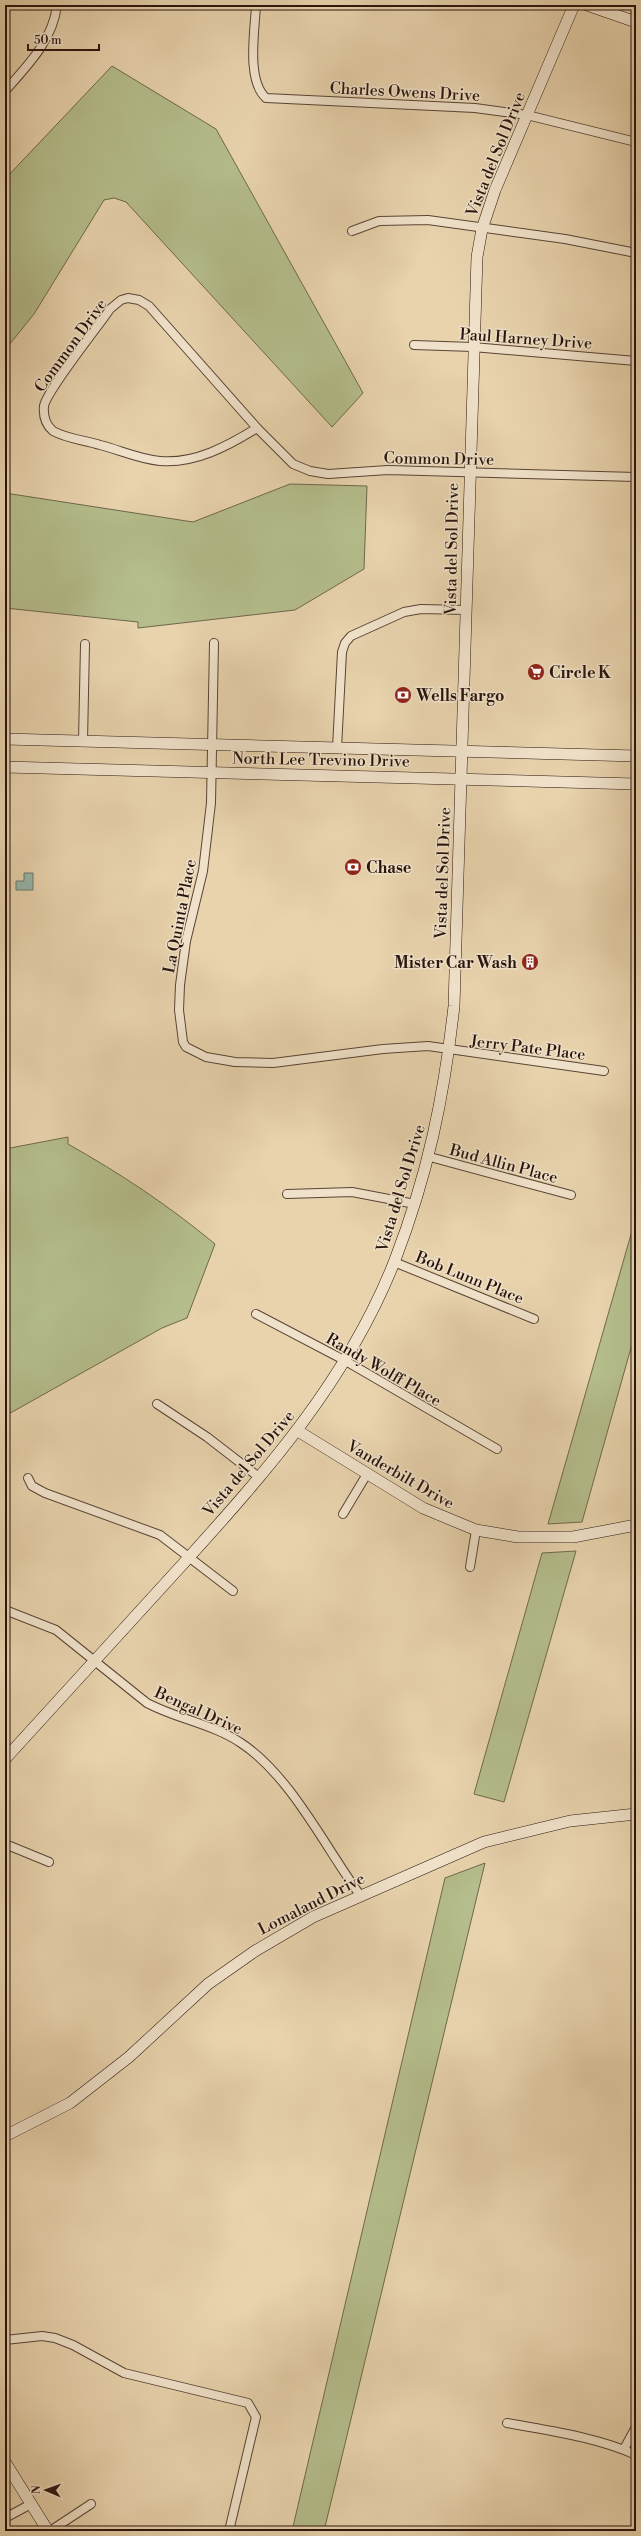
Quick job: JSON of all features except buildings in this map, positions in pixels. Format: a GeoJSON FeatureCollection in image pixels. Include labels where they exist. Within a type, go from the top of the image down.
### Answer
{"type":"FeatureCollection","features":[{"type":"Feature","properties":{"kind":"main road","name":"Vista del Sol Drive"},"geometry":{"type":"LineString","coordinates":[[5,1759],[260,1478],[298,1431],[344,1360],[394,1262],[415,1204],[430,1157],[449,1051],[454,1006],[475,272],[482,229],[495,190],[574,5]]}},
{"type":"Feature","properties":{"kind":"main road"},"geometry":{"type":"LineString","coordinates":[[587,5],[636,22]]}},
{"type":"Feature","properties":{"kind":"main road","name":"North Lee Trevino Drive"},"geometry":{"type":"LineString","coordinates":[[5,739],[636,756]]}},
{"type":"Feature","properties":{"kind":"main road","name":"North Lee Trevino Drive"},"geometry":{"type":"LineString","coordinates":[[5,767],[461,778],[636,784]]}},
{"type":"Feature","properties":{"kind":"main road","name":"Vanderbilt Drive"},"geometry":{"type":"LineString","coordinates":[[298,1431],[434,1514],[476,1530],[518,1537],[562,1537],[636,1525]]}},
{"type":"Feature","properties":{"kind":"main road","name":"Lomaland Drive"},"geometry":{"type":"LineString","coordinates":[[5,2136],[70,2103],[103,2079],[203,1988],[255,1951],[294,1926],[440,1860],[502,1837],[570,1821],[636,1814]]}},
{"type":"Feature","properties":{"kind":"main road"},"geometry":{"type":"LineString","coordinates":[[5,2462],[49,2531]]}},
{"type":"Feature","properties":{"kind":"street"},"geometry":{"type":"LineString","coordinates":[[5,91],[46,42],[56,17],[57,5]]}},
{"type":"Feature","properties":{"kind":"street","name":"Charles Owens Drive"},"geometry":{"type":"LineString","coordinates":[[256,5],[254,72],[258,89],[266,98],[444,105],[527,116],[636,142]]}},
{"type":"Feature","properties":{"kind":"street"},"geometry":{"type":"LineString","coordinates":[[352,231],[379,221],[403,219],[428,220],[482,229],[565,239],[636,253]]}},
{"type":"Feature","properties":{"kind":"street","name":"Common Drive"},"geometry":{"type":"LineString","coordinates":[[257,428],[236,442],[212,452],[190,459],[159,461],[60,435],[48,426],[44,406],[48,396],[110,309],[121,300],[128,298],[139,300],[149,306],[257,428],[293,464],[318,472],[342,474],[388,470],[636,477]]}},
{"type":"Feature","properties":{"kind":"street","name":"Paul Harney Drive"},"geometry":{"type":"LineString","coordinates":[[414,345],[473,347],[636,361]]}},
{"type":"Feature","properties":{"kind":"street"},"geometry":{"type":"LineString","coordinates":[[337,748],[342,652],[345,643],[351,636],[404,612],[421,609],[466,610]]}},
{"type":"Feature","properties":{"kind":"street","name":"La Quinta Place"},"geometry":{"type":"LineString","coordinates":[[214,642],[212,772],[205,857],[186,941],[180,985],[182,1036],[186,1047],[206,1057],[247,1063],[288,1063],[406,1046],[428,1046],[449,1051]]}},
{"type":"Feature","properties":{"kind":"street"},"geometry":{"type":"LineString","coordinates":[[83,741],[85,644]]}},
{"type":"Feature","properties":{"kind":"street","name":"Jerry Pate Place"},"geometry":{"type":"LineString","coordinates":[[449,1051],[604,1071]]}},
{"type":"Feature","properties":{"kind":"street","name":"Bud Allin Place"},"geometry":{"type":"LineString","coordinates":[[430,1157],[571,1195]]}},
{"type":"Feature","properties":{"kind":"street"},"geometry":{"type":"LineString","coordinates":[[287,1194],[352,1192],[415,1204]]}},
{"type":"Feature","properties":{"kind":"street","name":"Bob Lunn Place"},"geometry":{"type":"LineString","coordinates":[[394,1262],[534,1319]]}},
{"type":"Feature","properties":{"kind":"street","name":"Randy Wolff Place"},"geometry":{"type":"LineString","coordinates":[[256,1314],[344,1360],[497,1449]]}},
{"type":"Feature","properties":{"kind":"street"},"geometry":{"type":"LineString","coordinates":[[158,1404],[207,1437],[260,1478]]}},
{"type":"Feature","properties":{"kind":"street"},"geometry":{"type":"LineString","coordinates":[[344,1514],[367,1474]]}},
{"type":"Feature","properties":{"kind":"street"},"geometry":{"type":"LineString","coordinates":[[28,1478],[32,1486],[45,1493],[160,1535],[188,1558],[233,1591]]}},
{"type":"Feature","properties":{"kind":"street"},"geometry":{"type":"LineString","coordinates":[[470,1567],[476,1530]]}},
{"type":"Feature","properties":{"kind":"street","name":"Bengal Drive"},"geometry":{"type":"LineString","coordinates":[[5,1610],[56,1630],[96,1660],[114,1678],[147,1703],[162,1711],[231,1738],[268,1764],[278,1774],[360,1895]]}},
{"type":"Feature","properties":{"kind":"street"},"geometry":{"type":"LineString","coordinates":[[5,1844],[49,1862]]}},
{"type":"Feature","properties":{"kind":"street"},"geometry":{"type":"LineString","coordinates":[[5,2340],[42,2336],[55,2338],[73,2345],[124,2373],[248,2403],[256,2417],[229,2531]]}},
{"type":"Feature","properties":{"kind":"street"},"geometry":{"type":"LineString","coordinates":[[507,2424],[555,2432],[624,2449],[636,2455]]}},
{"type":"Feature","properties":{"kind":"street"},"geometry":{"type":"LineString","coordinates":[[624,2449],[636,2427]]}},
{"type":"Feature","properties":{"kind":"street"},"geometry":{"type":"LineString","coordinates":[[5,2518],[31,2504]]}},
{"type":"Feature","properties":{"kind":"street"},"geometry":{"type":"LineString","coordinates":[[49,2531],[91,2504]]}},
{"type":"Feature","properties":{"kind":"green space"},"geometry":{"type":"Polygon","coordinates":[[[112,66],[216,129],[363,393],[332,427],[126,202],[114,198],[104,200],[34,314],[5,350],[5,179],[112,66]]]}},
{"type":"Feature","properties":{"kind":"green space"},"geometry":{"type":"Polygon","coordinates":[[[290,484],[367,486],[364,569],[295,610],[138,628],[138,622],[5,608],[5,493],[193,522],[290,484]]]}},
{"type":"Feature","properties":{"kind":"green space"},"geometry":{"type":"Polygon","coordinates":[[[68,1137],[68,1144],[144,1191],[180,1216],[215,1244],[187,1318],[162,1328],[5,1416],[5,1149],[68,1137]]]}},
{"type":"Feature","properties":{"kind":"green space"},"geometry":{"type":"Polygon","coordinates":[[[636,1217],[636,1330],[582,1522],[548,1524],[636,1217]]]}},
{"type":"Feature","properties":{"kind":"green space"},"geometry":{"type":"Polygon","coordinates":[[[576,1551],[504,1802],[474,1794],[542,1553],[576,1551]]]}},
{"type":"Feature","properties":{"kind":"green space"},"geometry":{"type":"Polygon","coordinates":[[[485,1863],[324,2531],[292,2531],[445,1878],[485,1863]]]}},
{"type":"Feature","properties":{"kind":"water"},"geometry":{"type":"Polygon","coordinates":[[[24,873],[33,873],[33,890],[16,890],[16,881],[24,881],[24,873]]]}},
{"type":"Feature","properties":{"kind":"place","name":"Circle K"},"geometry":{"type":"Point","coordinates":[536,672]}},
{"type":"Feature","properties":{"kind":"place","name":"Wells Fargo"},"geometry":{"type":"Point","coordinates":[403,695]}},
{"type":"Feature","properties":{"kind":"place","name":"Chase"},"geometry":{"type":"Point","coordinates":[353,867]}},
{"type":"Feature","properties":{"kind":"place","name":"Mister Car Wash"},"geometry":{"type":"Point","coordinates":[530,962]}}]}
